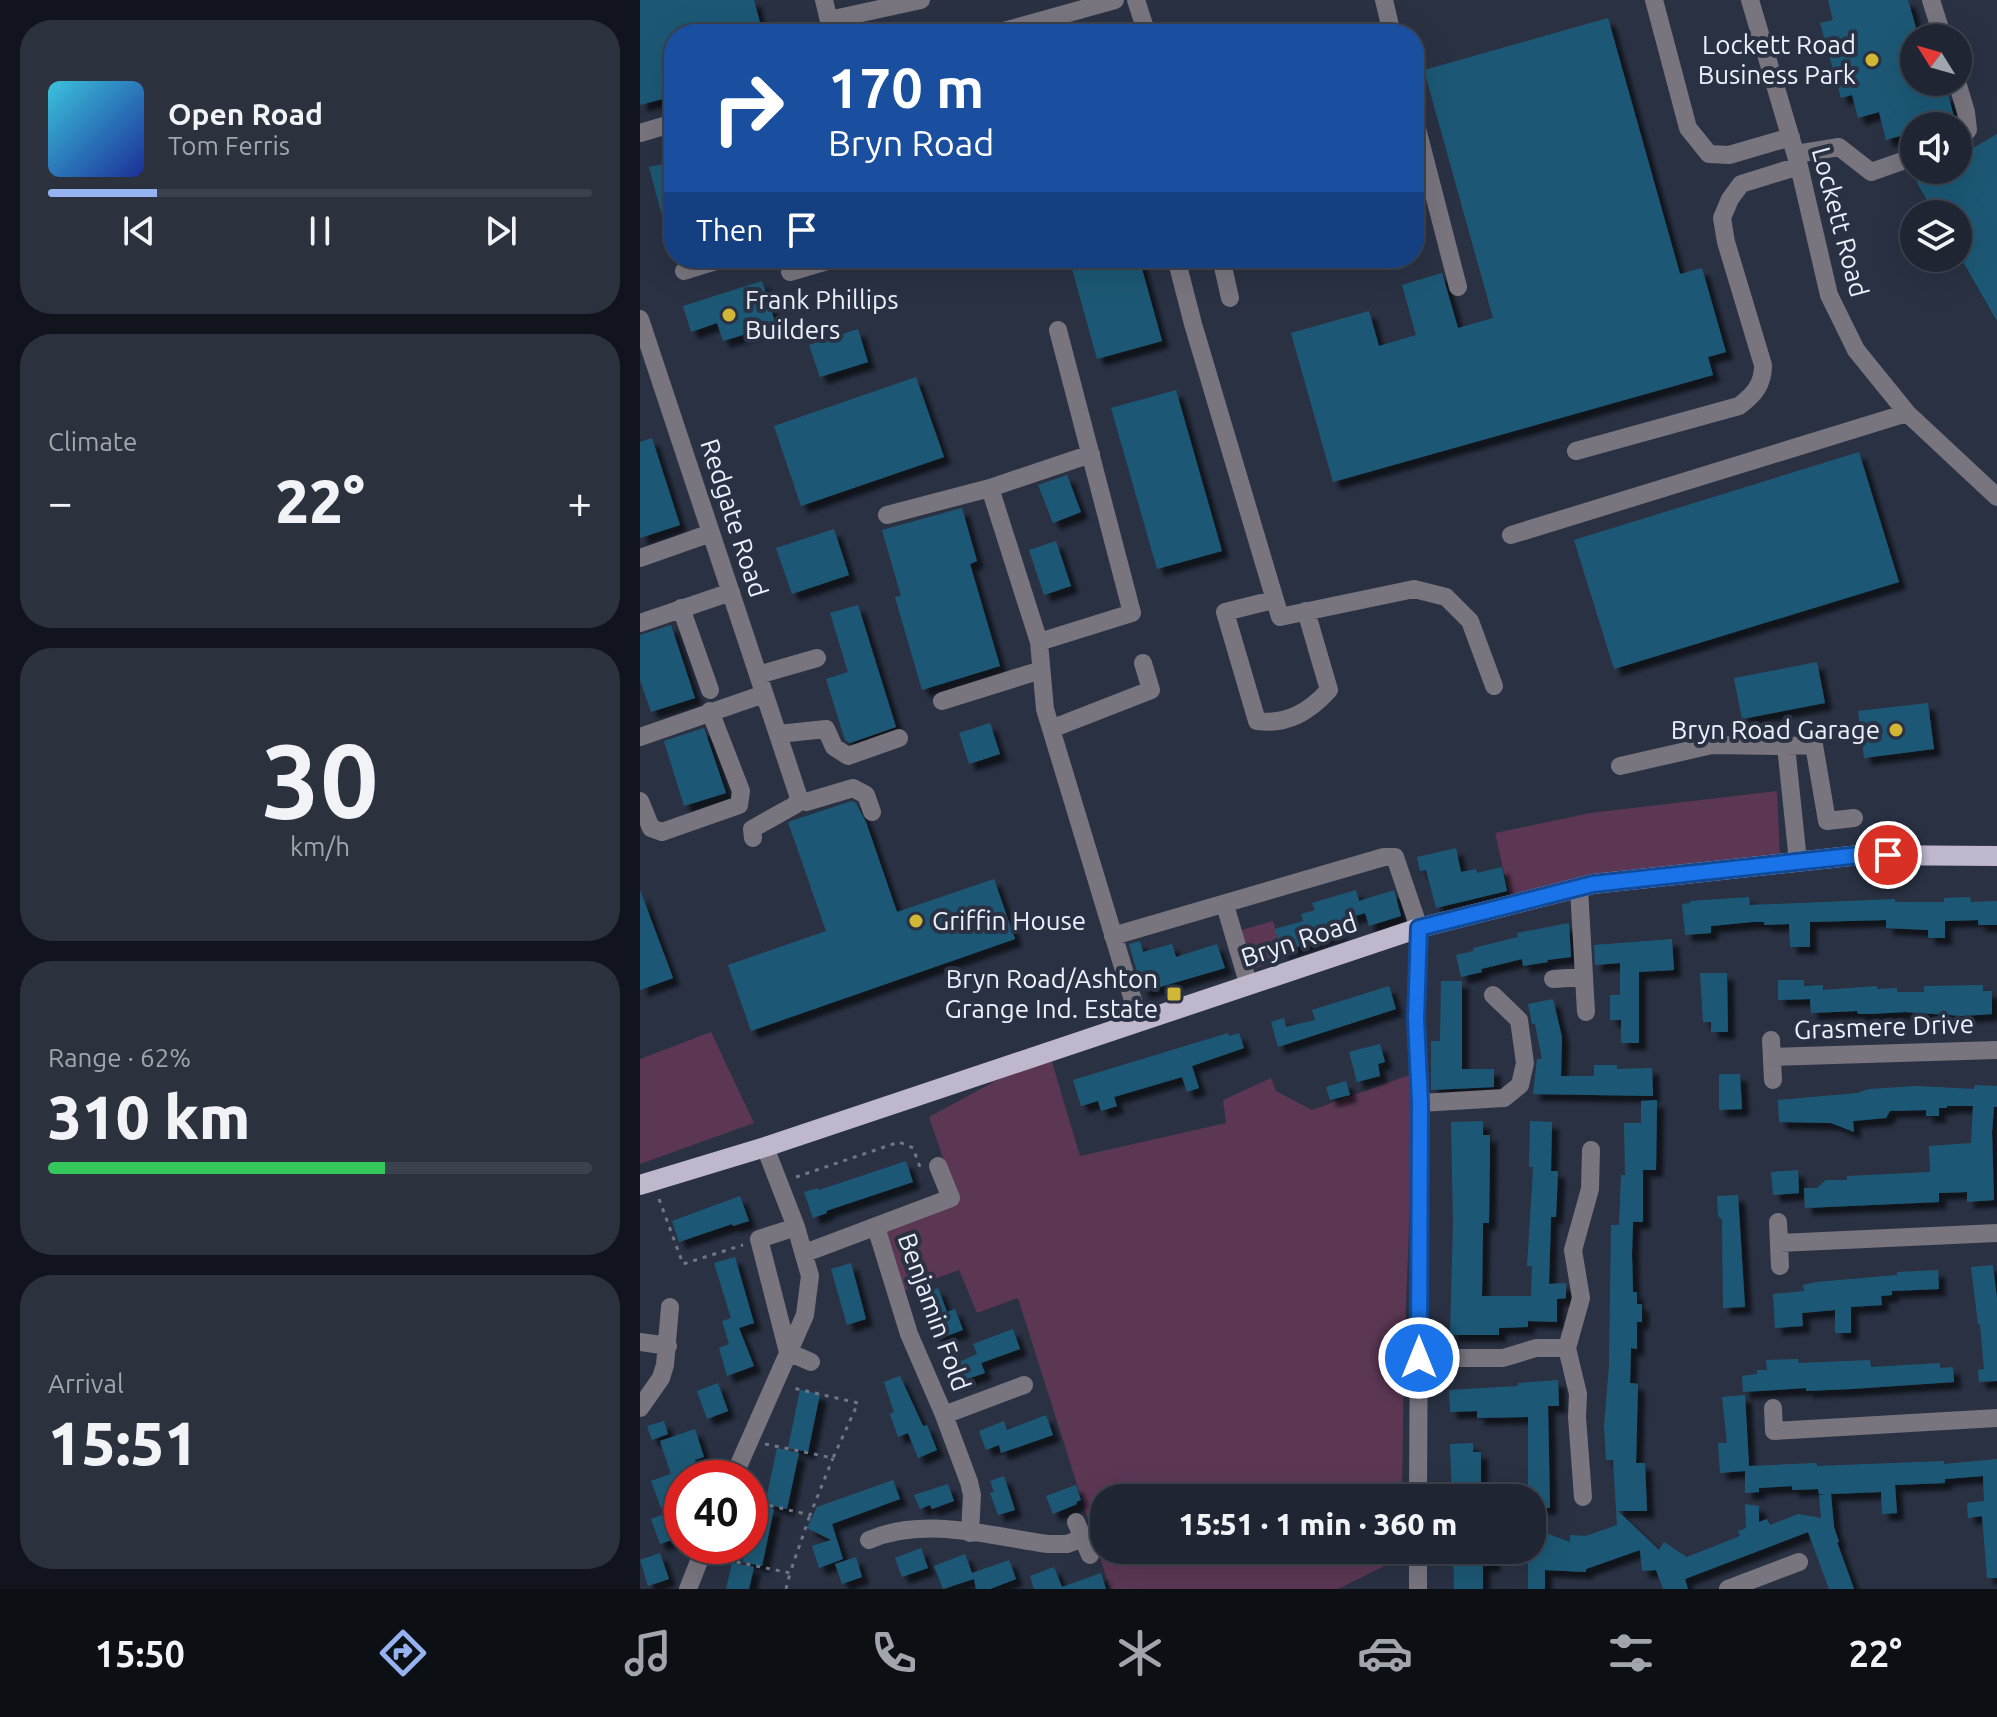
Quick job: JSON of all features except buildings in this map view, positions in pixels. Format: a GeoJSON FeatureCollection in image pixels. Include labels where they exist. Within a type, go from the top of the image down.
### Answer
{"type":"FeatureCollection","features":[{"type":"Feature","properties":{"kind":"main road","name":"Bryn Road"},"geometry":{"type":"LineString","coordinates":[[646,1182],[765,1147],[1419,928],[1579,888],[1860,855],[1997,856]]}},
{"type":"Feature","properties":{"kind":"street"},"geometry":{"type":"LineString","coordinates":[[824,0],[829,24]]}},
{"type":"Feature","properties":{"kind":"street"},"geometry":{"type":"LineString","coordinates":[[836,24],[873,5],[921,0]]}},
{"type":"Feature","properties":{"kind":"street"},"geometry":{"type":"LineString","coordinates":[[1136,0],[1144,24]]}},
{"type":"Feature","properties":{"kind":"street"},"geometry":{"type":"LineString","coordinates":[[1384,0],[1390,24]]}},
{"type":"Feature","properties":{"kind":"street"},"geometry":{"type":"LineString","coordinates":[[1654,0],[1688,128],[1709,154],[1795,152],[1839,147],[1871,172],[1900,162]]}},
{"type":"Feature","properties":{"kind":"street","name":"Lockett Road"},"geometry":{"type":"LineString","coordinates":[[1750,0],[1795,152],[1829,295],[1856,350],[1907,413],[1997,497]]}},
{"type":"Feature","properties":{"kind":"street"},"geometry":{"type":"LineString","coordinates":[[1931,0],[1939,24]]}},
{"type":"Feature","properties":{"kind":"street"},"geometry":{"type":"LineString","coordinates":[[1027,24],[1103,2]]}},
{"type":"Feature","properties":{"kind":"street"},"geometry":{"type":"LineString","coordinates":[[640,133],[664,126]]}},
{"type":"Feature","properties":{"kind":"street"},"geometry":{"type":"LineString","coordinates":[[1576,451],[1739,406],[1755,394],[1763,378],[1763,365],[1726,242],[1722,218],[1741,184],[1795,152]]}},
{"type":"Feature","properties":{"kind":"street"},"geometry":{"type":"LineString","coordinates":[[1424,156],[1458,287]]}},
{"type":"Feature","properties":{"kind":"street"},"geometry":{"type":"LineString","coordinates":[[684,271],[694,268]]}},
{"type":"Feature","properties":{"kind":"street"},"geometry":{"type":"LineString","coordinates":[[790,272],[803,268]]}},
{"type":"Feature","properties":{"kind":"street"},"geometry":{"type":"LineString","coordinates":[[1179,268],[1280,617],[1414,589],[1446,597],[1470,621],[1494,686]]}},
{"type":"Feature","properties":{"kind":"street"},"geometry":{"type":"LineString","coordinates":[[1223,268],[1230,298]]}},
{"type":"Feature","properties":{"kind":"street","name":"Redgate Road"},"geometry":{"type":"LineString","coordinates":[[640,319],[799,798]]}},
{"type":"Feature","properties":{"kind":"street"},"geometry":{"type":"LineString","coordinates":[[1039,642],[1132,613],[1058,330]]}},
{"type":"Feature","properties":{"kind":"street"},"geometry":{"type":"LineString","coordinates":[[1511,535],[1907,413]]}},
{"type":"Feature","properties":{"kind":"street"},"geometry":{"type":"LineString","coordinates":[[887,515],[990,488],[1091,454]]}},
{"type":"Feature","properties":{"kind":"street"},"geometry":{"type":"LineString","coordinates":[[990,488],[1039,642],[1045,709],[1139,1020]]}},
{"type":"Feature","properties":{"kind":"street"},"geometry":{"type":"LineString","coordinates":[[640,558],[711,533]]}},
{"type":"Feature","properties":{"kind":"street"},"geometry":{"type":"LineString","coordinates":[[640,623],[731,592]]}},
{"type":"Feature","properties":{"kind":"street"},"geometry":{"type":"LineString","coordinates":[[1273,600],[1225,612],[1257,721],[1273,723],[1311,709],[1329,690],[1306,611]]}},
{"type":"Feature","properties":{"kind":"street"},"geometry":{"type":"LineString","coordinates":[[681,608],[710,690]]}},
{"type":"Feature","properties":{"kind":"street"},"geometry":{"type":"LineString","coordinates":[[758,675],[817,658]]}},
{"type":"Feature","properties":{"kind":"street"},"geometry":{"type":"LineString","coordinates":[[1051,729],[1151,690],[1143,663]]}},
{"type":"Feature","properties":{"kind":"street"},"geometry":{"type":"LineString","coordinates":[[942,701],[1041,670]]}},
{"type":"Feature","properties":{"kind":"street"},"geometry":{"type":"LineString","coordinates":[[640,737],[764,694]]}},
{"type":"Feature","properties":{"kind":"street"},"geometry":{"type":"LineString","coordinates":[[640,801],[651,828],[662,832],[739,805],[741,791],[710,711]]}},
{"type":"Feature","properties":{"kind":"street"},"geometry":{"type":"LineString","coordinates":[[778,734],[826,729],[834,747],[848,756],[899,738]]}},
{"type":"Feature","properties":{"kind":"street"},"geometry":{"type":"LineString","coordinates":[[1620,766],[1712,745],[1814,745],[1827,821],[1854,818]]}},
{"type":"Feature","properties":{"kind":"street"},"geometry":{"type":"LineString","coordinates":[[1786,746],[1798,861]]}},
{"type":"Feature","properties":{"kind":"street"},"geometry":{"type":"LineString","coordinates":[[753,838],[752,829],[795,805],[799,798],[806,802],[853,788],[866,795],[872,812]]}},
{"type":"Feature","properties":{"kind":"street"},"geometry":{"type":"LineString","coordinates":[[1113,936],[1384,857],[1395,857],[1419,928],[1416,1019],[1420,1103],[1418,1484]]}},
{"type":"Feature","properties":{"kind":"street"},"geometry":{"type":"LineString","coordinates":[[1579,888],[1586,1012]]}},
{"type":"Feature","properties":{"kind":"street"},"geometry":{"type":"LineString","coordinates":[[1225,905],[1248,983]]}},
{"type":"Feature","properties":{"kind":"street"},"geometry":{"type":"LineString","coordinates":[[1553,979],[1584,977]]}},
{"type":"Feature","properties":{"kind":"street"},"geometry":{"type":"LineString","coordinates":[[1420,1103],[1504,1098],[1520,1085],[1525,1063],[1519,1020],[1493,995]]}},
{"type":"Feature","properties":{"kind":"street","name":"Grasmere Drive"},"geometry":{"type":"LineString","coordinates":[[1773,1080],[1772,1048],[1997,1050]]}},
{"type":"Feature","properties":{"kind":"street"},"geometry":{"type":"LineString","coordinates":[[741,1460],[805,1315],[810,1276],[796,1227],[765,1147]]}},
{"type":"Feature","properties":{"kind":"street"},"geometry":{"type":"LineString","coordinates":[[1584,1500],[1578,1394],[1567,1348],[1581,1298],[1573,1250],[1589,1197],[1590,1148]]}},
{"type":"Feature","properties":{"kind":"street","name":"Benjamin Fold"},"geometry":{"type":"LineString","coordinates":[[805,1253],[951,1198],[931,1172]]}},
{"type":"Feature","properties":{"kind":"street"},"geometry":{"type":"LineString","coordinates":[[1778,1222],[1780,1266]]}},
{"type":"Feature","properties":{"kind":"street"},"geometry":{"type":"LineString","coordinates":[[788,1352],[759,1239],[796,1227]]}},
{"type":"Feature","properties":{"kind":"street","name":"Benjamin Fold"},"geometry":{"type":"LineString","coordinates":[[876,1227],[909,1334],[969,1482],[972,1495],[970,1533]]}},
{"type":"Feature","properties":{"kind":"street"},"geometry":{"type":"LineString","coordinates":[[1779,1243],[1997,1233]]}},
{"type":"Feature","properties":{"kind":"street"},"geometry":{"type":"LineString","coordinates":[[640,1408],[661,1378],[668,1346],[670,1307]]}},
{"type":"Feature","properties":{"kind":"street"},"geometry":{"type":"LineString","coordinates":[[640,1342],[668,1346]]}},
{"type":"Feature","properties":{"kind":"street"},"geometry":{"type":"LineString","coordinates":[[1419,1358],[1503,1358],[1536,1348],[1567,1348]]}},
{"type":"Feature","properties":{"kind":"street"},"geometry":{"type":"LineString","coordinates":[[788,1352],[811,1362]]}},
{"type":"Feature","properties":{"kind":"street","name":"Benjamin Fold"},"geometry":{"type":"LineString","coordinates":[[944,1415],[1025,1387]]}},
{"type":"Feature","properties":{"kind":"street"},"geometry":{"type":"LineString","coordinates":[[1773,1408],[1774,1431],[1997,1418]]}},
{"type":"Feature","properties":{"kind":"street"},"geometry":{"type":"LineString","coordinates":[[869,1540],[888,1532],[917,1528],[1048,1544],[1067,1544],[1083,1538]]}},
{"type":"Feature","properties":{"kind":"street"},"geometry":{"type":"LineString","coordinates":[[1728,1589],[1762,1583],[1799,1562]]}},
{"type":"Feature","properties":{"kind":"street"},"geometry":{"type":"LineString","coordinates":[[688,1589],[698,1564]]}},
{"type":"Feature","properties":{"kind":"street"},"geometry":{"type":"LineString","coordinates":[[1418,1564],[1418,1589]]}},
{"type":"Feature","properties":{"kind":"path"},"geometry":{"type":"LineString","coordinates":[[777,1184],[899,1142],[913,1148],[931,1172]]}},
{"type":"Feature","properties":{"kind":"path"},"geometry":{"type":"LineString","coordinates":[[646,1182],[683,1264],[759,1239]]}},
{"type":"Feature","properties":{"kind":"path"},"geometry":{"type":"LineString","coordinates":[[774,1383],[858,1403],[810,1515],[786,1589]]}},
{"type":"Feature","properties":{"kind":"path"},"geometry":{"type":"LineString","coordinates":[[749,1440],[833,1458]]}},
{"type":"Feature","properties":{"kind":"path"},"geometry":{"type":"LineString","coordinates":[[768,1505],[810,1515]]}},
{"type":"Feature","properties":{"kind":"path"},"geometry":{"type":"LineString","coordinates":[[756,1564],[790,1573]]}},
{"type":"Feature","properties":{"kind":"shaded area"},"geometry":{"type":"Polygon","coordinates":[[[1777,791],[1780,857],[1510,899],[1495,833],[1590,813],[1777,791]]]}},
{"type":"Feature","properties":{"kind":"shaded area"},"geometry":{"type":"Polygon","coordinates":[[[1273,921],[1285,958],[1250,970],[1238,931],[1273,921]]]}},
{"type":"Feature","properties":{"kind":"shaded area"},"geometry":{"type":"Polygon","coordinates":[[[711,1032],[754,1123],[640,1164],[640,1059],[711,1032]]]}},
{"type":"Feature","properties":{"kind":"shaded area"},"geometry":{"type":"Polygon","coordinates":[[[1049,1052],[1080,1156],[1226,1123],[1223,1100],[1271,1078],[1276,1091],[1312,1110],[1415,1073],[1402,1484],[1090,1484],[1090,1526],[1018,1298],[977,1313],[959,1270],[899,1292],[880,1229],[956,1196],[929,1117],[1049,1052]]]}},
{"type":"Feature","properties":{"kind":"shaded area"},"geometry":{"type":"Polygon","coordinates":[[[1102,1564],[1389,1564],[1338,1589],[1110,1589],[1102,1564]]]}},
{"type":"Feature","properties":{"kind":"place","name":"Lockett Road Business Park"},"geometry":{"type":"Point","coordinates":[1872,60]}},
{"type":"Feature","properties":{"kind":"place","name":"Frank Phillips Builders"},"geometry":{"type":"Point","coordinates":[729,315]}},
{"type":"Feature","properties":{"kind":"place","name":"Bryn Road Garage"},"geometry":{"type":"Point","coordinates":[1896,730]}},
{"type":"Feature","properties":{"kind":"place","name":"Griffin House"},"geometry":{"type":"Point","coordinates":[916,921]}},
{"type":"Feature","properties":{"kind":"place","name":"Bryn Road/Ashton Grange Ind. Estate"},"geometry":{"type":"Point","coordinates":[1174,994]}},
{"type":"Feature","properties":{"kind":"route"},"geometry":{"type":"LineString","coordinates":[[1419,1358],[1420,1103],[1416,1019],[1419,928],[1593,884],[1860,855],[1888,855]]}}]}
